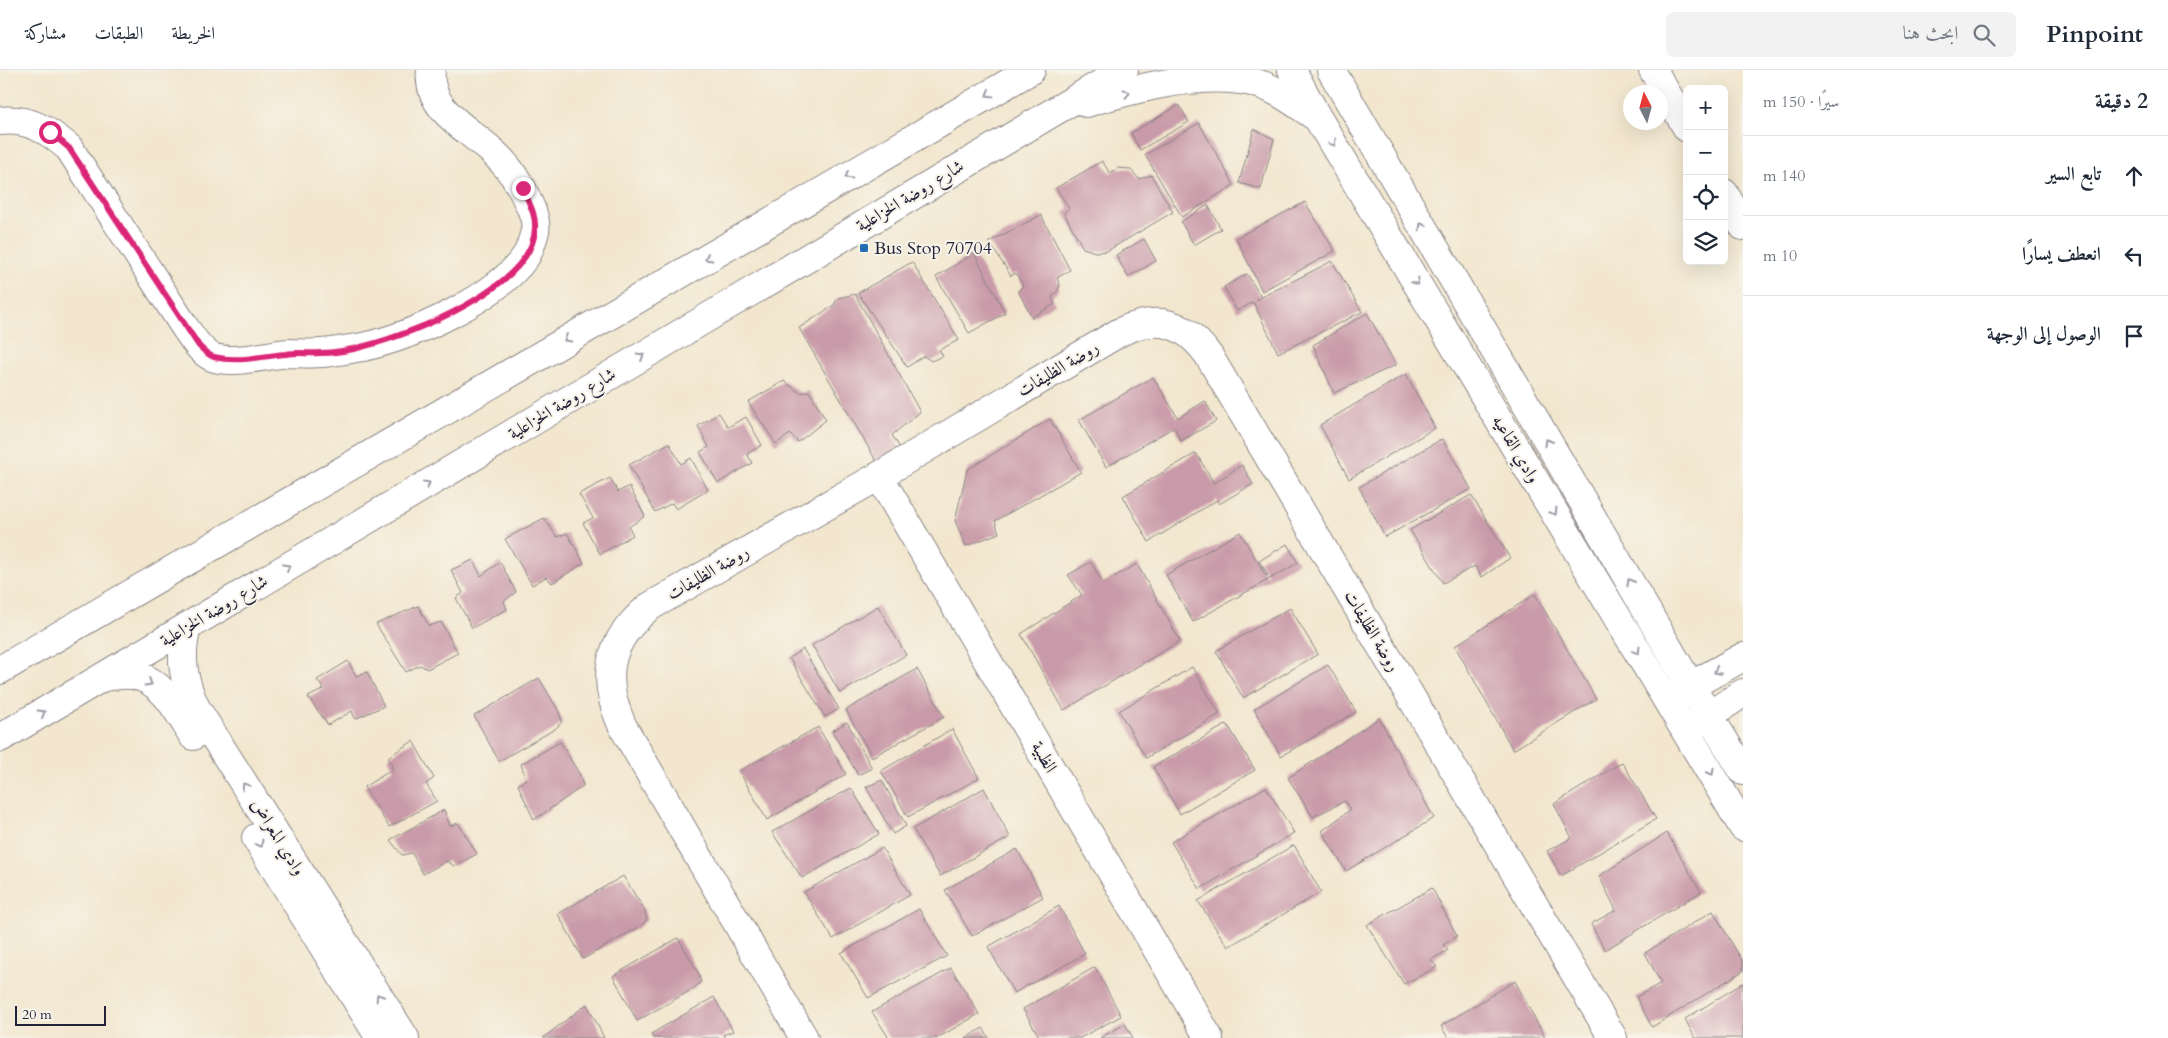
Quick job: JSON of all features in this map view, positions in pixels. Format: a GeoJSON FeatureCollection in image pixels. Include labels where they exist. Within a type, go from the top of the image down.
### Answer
{"type":"FeatureCollection","features":[{"type":"Feature","properties":{"kind":"street"},"geometry":{"type":"LineString","coordinates":[[0,121],[27,122],[50,132],[69,148],[186,329],[199,346],[212,357],[232,359],[288,353],[322,353],[365,346],[407,333],[451,314],[492,290],[527,255],[536,229],[533,212],[523,188],[511,170],[493,152],[440,107],[431,90],[431,70]]}},
{"type":"Feature","properties":{"kind":"street"},"geometry":{"type":"LineString","coordinates":[[0,670],[1031,70]]}},
{"type":"Feature","properties":{"kind":"street","name":"شارع روضة الخزاعلية"},"geometry":{"type":"LineString","coordinates":[[0,738],[1124,70]]}},
{"type":"Feature","properties":{"kind":"street","name":"وادي القاعيه"},"geometry":{"type":"LineString","coordinates":[[1292,70],[1317,117],[1743,827]]}},
{"type":"Feature","properties":{"kind":"street","name":"وادي القاعيه"},"geometry":{"type":"LineString","coordinates":[[1331,70],[1690,684],[1743,771]]}},
{"type":"Feature","properties":{"kind":"street","name":"وادي القاعيه"},"geometry":{"type":"LineString","coordinates":[[1353,70],[1357,113]]}},
{"type":"Feature","properties":{"kind":"street"},"geometry":{"type":"LineString","coordinates":[[1658,72],[1683,120]]}},
{"type":"Feature","properties":{"kind":"street"},"geometry":{"type":"LineString","coordinates":[[1046,115],[1170,82],[1211,77],[1244,80],[1270,88],[1317,117]]}},
{"type":"Feature","properties":{"kind":"street"},"geometry":{"type":"LineString","coordinates":[[1728,201],[1743,226]]}},
{"type":"Feature","properties":{"kind":"street","name":"روضة الظليفات"},"geometry":{"type":"LineString","coordinates":[[804,1038],[623,727],[614,706],[610,684],[612,662],[620,640],[632,621],[649,607],[879,476],[1127,328],[1135,324],[1152,322],[1170,324],[1186,331],[1199,342],[1209,356],[1613,1038]]}},
{"type":"Feature","properties":{"kind":"street","name":"الظبية"},"geometry":{"type":"LineString","coordinates":[[879,476],[1210,1038]]}},
{"type":"Feature","properties":{"kind":"street","name":"وادي المعراض"},"geometry":{"type":"LineString","coordinates":[[187,627],[182,657],[188,692],[196,708],[405,1038]]}},
{"type":"Feature","properties":{"kind":"street"},"geometry":{"type":"LineString","coordinates":[[1667,700],[1690,684],[1743,657]]}},
{"type":"Feature","properties":{"kind":"street","name":"وادي المعراض"},"geometry":{"type":"LineString","coordinates":[[102,677],[133,675],[147,681],[171,702],[380,1038]]}},
{"type":"Feature","properties":{"kind":"street"},"geometry":{"type":"LineString","coordinates":[[1686,730],[1743,693]]}},
{"type":"Feature","properties":{"kind":"building"},"geometry":{"type":"Polygon","coordinates":[[[1179,105],[1189,122],[1140,150],[1131,133],[1179,105]]]}},
{"type":"Feature","properties":{"kind":"building"},"geometry":{"type":"Polygon","coordinates":[[[1199,123],[1234,185],[1182,217],[1145,155],[1199,123]]]}},
{"type":"Feature","properties":{"kind":"building"},"geometry":{"type":"Polygon","coordinates":[[[1254,129],[1274,139],[1261,189],[1239,183],[1254,129]]]}},
{"type":"Feature","properties":{"kind":"building"},"geometry":{"type":"Polygon","coordinates":[[[1102,161],[1110,173],[1118,168],[1130,169],[1139,179],[1151,175],[1173,212],[1107,251],[1095,252],[1083,248],[1064,213],[1069,208],[1056,188],[1102,161]]]}},
{"type":"Feature","properties":{"kind":"building"},"geometry":{"type":"Polygon","coordinates":[[[1305,202],[1335,251],[1262,291],[1236,238],[1305,202]]]}},
{"type":"Feature","properties":{"kind":"building"},"geometry":{"type":"Polygon","coordinates":[[[1208,205],[1221,229],[1194,245],[1181,222],[1208,205]]]}},
{"type":"Feature","properties":{"kind":"building"},"geometry":{"type":"Polygon","coordinates":[[[1041,215],[1070,270],[1057,278],[1060,285],[1052,297],[1055,304],[1032,317],[1018,291],[1023,286],[1016,273],[1011,276],[989,242],[1041,215]]]}},
{"type":"Feature","properties":{"kind":"building"},"geometry":{"type":"Polygon","coordinates":[[[1144,239],[1156,261],[1128,277],[1116,255],[1144,239]]]}},
{"type":"Feature","properties":{"kind":"building"},"geometry":{"type":"Polygon","coordinates":[[[974,253],[1005,313],[969,333],[936,277],[974,253]]]}},
{"type":"Feature","properties":{"kind":"building"},"geometry":{"type":"Polygon","coordinates":[[[1332,261],[1362,312],[1278,353],[1253,302],[1237,311],[1224,287],[1247,274],[1261,297],[1256,300],[1332,261]]]}},
{"type":"Feature","properties":{"kind":"building"},"geometry":{"type":"Polygon","coordinates":[[[912,262],[959,340],[939,350],[943,356],[931,361],[924,356],[907,367],[858,293],[912,262]]]}},
{"type":"Feature","properties":{"kind":"building"},"geometry":{"type":"Polygon","coordinates":[[[855,294],[920,412],[892,435],[903,453],[878,464],[799,328],[834,305],[838,298],[855,294]]]}},
{"type":"Feature","properties":{"kind":"building"},"geometry":{"type":"Polygon","coordinates":[[[1367,313],[1396,365],[1334,393],[1313,345],[1367,313]]]}},
{"type":"Feature","properties":{"kind":"building"},"geometry":{"type":"Polygon","coordinates":[[[1406,374],[1435,428],[1349,479],[1320,425],[1406,374]]]}},
{"type":"Feature","properties":{"kind":"building"},"geometry":{"type":"Polygon","coordinates":[[[1153,377],[1178,418],[1205,401],[1216,421],[1181,441],[1174,427],[1106,467],[1079,420],[1153,377]]]}},
{"type":"Feature","properties":{"kind":"building"},"geometry":{"type":"Polygon","coordinates":[[[784,381],[800,393],[809,391],[826,420],[798,442],[790,434],[776,444],[748,402],[784,381]]]}},
{"type":"Feature","properties":{"kind":"building"},"geometry":{"type":"Polygon","coordinates":[[[719,413],[728,427],[746,417],[762,445],[747,454],[752,463],[718,483],[700,452],[709,447],[698,426],[719,413]]]}},
{"type":"Feature","properties":{"kind":"building"},"geometry":{"type":"Polygon","coordinates":[[[1050,419],[1081,472],[995,521],[999,533],[966,546],[955,521],[967,470],[1050,419]]]}},
{"type":"Feature","properties":{"kind":"building"},"geometry":{"type":"Polygon","coordinates":[[[1442,439],[1471,489],[1385,537],[1359,487],[1442,439]]]}},
{"type":"Feature","properties":{"kind":"building"},"geometry":{"type":"Polygon","coordinates":[[[669,443],[681,464],[691,458],[708,490],[676,509],[672,503],[655,512],[629,465],[669,443]]]}},
{"type":"Feature","properties":{"kind":"building"},"geometry":{"type":"Polygon","coordinates":[[[1196,453],[1214,483],[1242,465],[1253,484],[1219,504],[1217,500],[1149,542],[1123,496],[1196,453]]]}},
{"type":"Feature","properties":{"kind":"building"},"geometry":{"type":"Polygon","coordinates":[[[610,478],[618,492],[629,486],[645,516],[629,527],[633,535],[600,554],[583,523],[593,518],[579,494],[610,478]]]}},
{"type":"Feature","properties":{"kind":"building"},"geometry":{"type":"Polygon","coordinates":[[[1471,495],[1510,558],[1482,577],[1475,566],[1443,583],[1410,530],[1471,495]]]}},
{"type":"Feature","properties":{"kind":"building"},"geometry":{"type":"Polygon","coordinates":[[[544,518],[557,537],[567,533],[584,563],[552,583],[546,577],[532,585],[505,539],[544,518]]]}},
{"type":"Feature","properties":{"kind":"building"},"geometry":{"type":"Polygon","coordinates":[[[1240,532],[1266,576],[1268,575],[1259,561],[1287,544],[1298,563],[1193,622],[1166,575],[1240,532]]]}},
{"type":"Feature","properties":{"kind":"building"},"geometry":{"type":"Polygon","coordinates":[[[473,560],[481,576],[500,562],[516,592],[504,601],[507,609],[472,628],[456,598],[463,593],[451,570],[473,560]]]}},
{"type":"Feature","properties":{"kind":"building"},"geometry":{"type":"Polygon","coordinates":[[[1091,562],[1103,583],[1137,564],[1180,641],[1064,710],[1021,634],[1082,595],[1068,575],[1091,562]]]}},
{"type":"Feature","properties":{"kind":"building"},"geometry":{"type":"Polygon","coordinates":[[[1535,594],[1596,699],[1513,750],[1455,646],[1535,594]]]}},
{"type":"Feature","properties":{"kind":"building"},"geometry":{"type":"Polygon","coordinates":[[[418,606],[429,626],[441,622],[458,653],[427,669],[420,665],[406,672],[376,624],[418,606]]]}},
{"type":"Feature","properties":{"kind":"building"},"geometry":{"type":"Polygon","coordinates":[[[878,606],[906,655],[840,693],[812,645],[878,606]]]}},
{"type":"Feature","properties":{"kind":"building"},"geometry":{"type":"Polygon","coordinates":[[[1290,608],[1318,654],[1243,698],[1216,651],[1290,608]]]}},
{"type":"Feature","properties":{"kind":"building"},"geometry":{"type":"Polygon","coordinates":[[[803,649],[839,709],[825,717],[789,658],[803,649]]]}},
{"type":"Feature","properties":{"kind":"building"},"geometry":{"type":"Polygon","coordinates":[[[348,661],[356,676],[367,672],[384,706],[355,719],[352,711],[328,725],[308,697],[324,689],[317,680],[348,661]]]}},
{"type":"Feature","properties":{"kind":"building"},"geometry":{"type":"Polygon","coordinates":[[[1328,665],[1356,712],[1281,756],[1254,709],[1328,665]]]}},
{"type":"Feature","properties":{"kind":"building"},"geometry":{"type":"Polygon","coordinates":[[[1192,667],[1220,714],[1146,758],[1119,711],[1192,667]]]}},
{"type":"Feature","properties":{"kind":"building"},"geometry":{"type":"Polygon","coordinates":[[[917,669],[944,717],[872,757],[846,710],[917,669]]]}},
{"type":"Feature","properties":{"kind":"building"},"geometry":{"type":"Polygon","coordinates":[[[539,678],[559,712],[562,722],[555,729],[499,761],[474,716],[539,678]]]}},
{"type":"Feature","properties":{"kind":"building"},"geometry":{"type":"Polygon","coordinates":[[[1379,718],[1434,818],[1346,871],[1322,831],[1350,810],[1345,801],[1313,817],[1288,778],[1379,718]]]}},
{"type":"Feature","properties":{"kind":"building"},"geometry":{"type":"Polygon","coordinates":[[[847,722],[872,768],[858,775],[832,731],[847,722]]]}},
{"type":"Feature","properties":{"kind":"building"},"geometry":{"type":"Polygon","coordinates":[[[1227,724],[1255,770],[1180,814],[1153,767],[1227,724]]]}},
{"type":"Feature","properties":{"kind":"building"},"geometry":{"type":"Polygon","coordinates":[[[818,727],[846,774],[767,820],[739,771],[818,727]]]}},
{"type":"Feature","properties":{"kind":"building"},"geometry":{"type":"Polygon","coordinates":[[[952,729],[979,778],[908,817],[881,771],[952,729]]]}},
{"type":"Feature","properties":{"kind":"building"},"geometry":{"type":"Polygon","coordinates":[[[413,741],[434,778],[426,784],[437,801],[389,827],[364,787],[393,769],[388,757],[413,741]]]}},
{"type":"Feature","properties":{"kind":"building"},"geometry":{"type":"Polygon","coordinates":[[[560,742],[580,775],[583,786],[534,820],[518,785],[526,779],[521,764],[560,742]]]}},
{"type":"Feature","properties":{"kind":"building"},"geometry":{"type":"Polygon","coordinates":[[[1622,762],[1656,819],[1561,876],[1547,851],[1572,838],[1554,804],[1622,762]]]}},
{"type":"Feature","properties":{"kind":"building"},"geometry":{"type":"Polygon","coordinates":[[[882,780],[906,826],[893,834],[866,787],[882,780]]]}},
{"type":"Feature","properties":{"kind":"building"},"geometry":{"type":"Polygon","coordinates":[[[1266,787],[1294,833],[1200,889],[1171,842],[1266,787]]]}},
{"type":"Feature","properties":{"kind":"building"},"geometry":{"type":"Polygon","coordinates":[[[851,788],[879,834],[802,878],[772,832],[851,788]]]}},
{"type":"Feature","properties":{"kind":"building"},"geometry":{"type":"Polygon","coordinates":[[[984,788],[1010,837],[940,876],[913,829],[984,788]]]}},
{"type":"Feature","properties":{"kind":"building"},"geometry":{"type":"Polygon","coordinates":[[[444,810],[450,826],[458,823],[477,854],[454,866],[447,861],[423,874],[412,853],[402,855],[390,840],[444,810]]]}},
{"type":"Feature","properties":{"kind":"building"},"geometry":{"type":"Polygon","coordinates":[[[1667,833],[1701,892],[1605,950],[1591,924],[1616,910],[1599,876],[1667,833]]]}},
{"type":"Feature","properties":{"kind":"building"},"geometry":{"type":"Polygon","coordinates":[[[1294,845],[1321,892],[1228,947],[1198,901],[1294,845]]]}},
{"type":"Feature","properties":{"kind":"building"},"geometry":{"type":"Polygon","coordinates":[[[882,848],[910,895],[833,939],[804,892],[882,848]]]}},
{"type":"Feature","properties":{"kind":"building"},"geometry":{"type":"Polygon","coordinates":[[[1017,849],[1043,897],[972,936],[945,890],[1017,849]]]}},
{"type":"Feature","properties":{"kind":"building"},"geometry":{"type":"Polygon","coordinates":[[[623,876],[644,909],[647,920],[639,927],[583,959],[558,914],[623,876]]]}},
{"type":"Feature","properties":{"kind":"building"},"geometry":{"type":"Polygon","coordinates":[[[1432,888],[1457,936],[1443,945],[1448,950],[1431,960],[1437,967],[1404,984],[1367,925],[1432,888]]]}},
{"type":"Feature","properties":{"kind":"building"},"geometry":{"type":"Polygon","coordinates":[[[1059,906],[1085,954],[1014,993],[988,947],[1059,906]]]}},
{"type":"Feature","properties":{"kind":"building"},"geometry":{"type":"Polygon","coordinates":[[[919,909],[947,956],[868,998],[841,953],[919,909]]]}},
{"type":"Feature","properties":{"kind":"building"},"geometry":{"type":"Polygon","coordinates":[[[1713,911],[1743,962],[1743,971],[1652,1027],[1636,997],[1661,983],[1645,953],[1713,911]]]}},
{"type":"Feature","properties":{"kind":"building"},"geometry":{"type":"Polygon","coordinates":[[[678,938],[698,972],[701,982],[693,989],[637,1021],[613,976],[678,938]]]}},
{"type":"Feature","properties":{"kind":"building"},"geometry":{"type":"Polygon","coordinates":[[[1095,967],[1121,1016],[1080,1038],[1040,1038],[1023,1009],[1095,967]]]}},
{"type":"Feature","properties":{"kind":"building"},"geometry":{"type":"Polygon","coordinates":[[[951,968],[979,1014],[937,1038],[889,1038],[872,1012],[951,968]]]}},
{"type":"Feature","properties":{"kind":"building"},"geometry":{"type":"Polygon","coordinates":[[[1515,981],[1545,1038],[1448,1038],[1441,1026],[1515,981]]]}},
{"type":"Feature","properties":{"kind":"building"},"geometry":{"type":"Polygon","coordinates":[[[1743,983],[1743,1038],[1695,1038],[1685,1019],[1743,983]]]}},
{"type":"Feature","properties":{"kind":"building"},"geometry":{"type":"Polygon","coordinates":[[[714,997],[733,1031],[723,1035],[725,1038],[653,1038],[651,1034],[714,997]]]}},
{"type":"Feature","properties":{"kind":"building"},"geometry":{"type":"Polygon","coordinates":[[[587,1004],[604,1038],[543,1038],[587,1004]]]}},
{"type":"Feature","properties":{"kind":"building"},"geometry":{"type":"Polygon","coordinates":[[[1125,1024],[1133,1038],[1100,1038],[1125,1024]]]}},
{"type":"Feature","properties":{"kind":"building"},"geometry":{"type":"Polygon","coordinates":[[[983,1028],[989,1038],[966,1038],[983,1028]]]}},
{"type":"Feature","properties":{"kind":"place","name":"Bus Stop 70704"},"geometry":{"type":"Point","coordinates":[864,248]}},
{"type":"Feature","properties":{"kind":"route"},"geometry":{"type":"LineString","coordinates":[[50,132],[69,148],[101,194],[186,329],[199,346],[212,357],[232,359],[258,358],[288,353],[322,353],[365,346],[407,333],[451,314],[492,290],[527,255],[536,229],[533,212],[523,188]]}}]}
